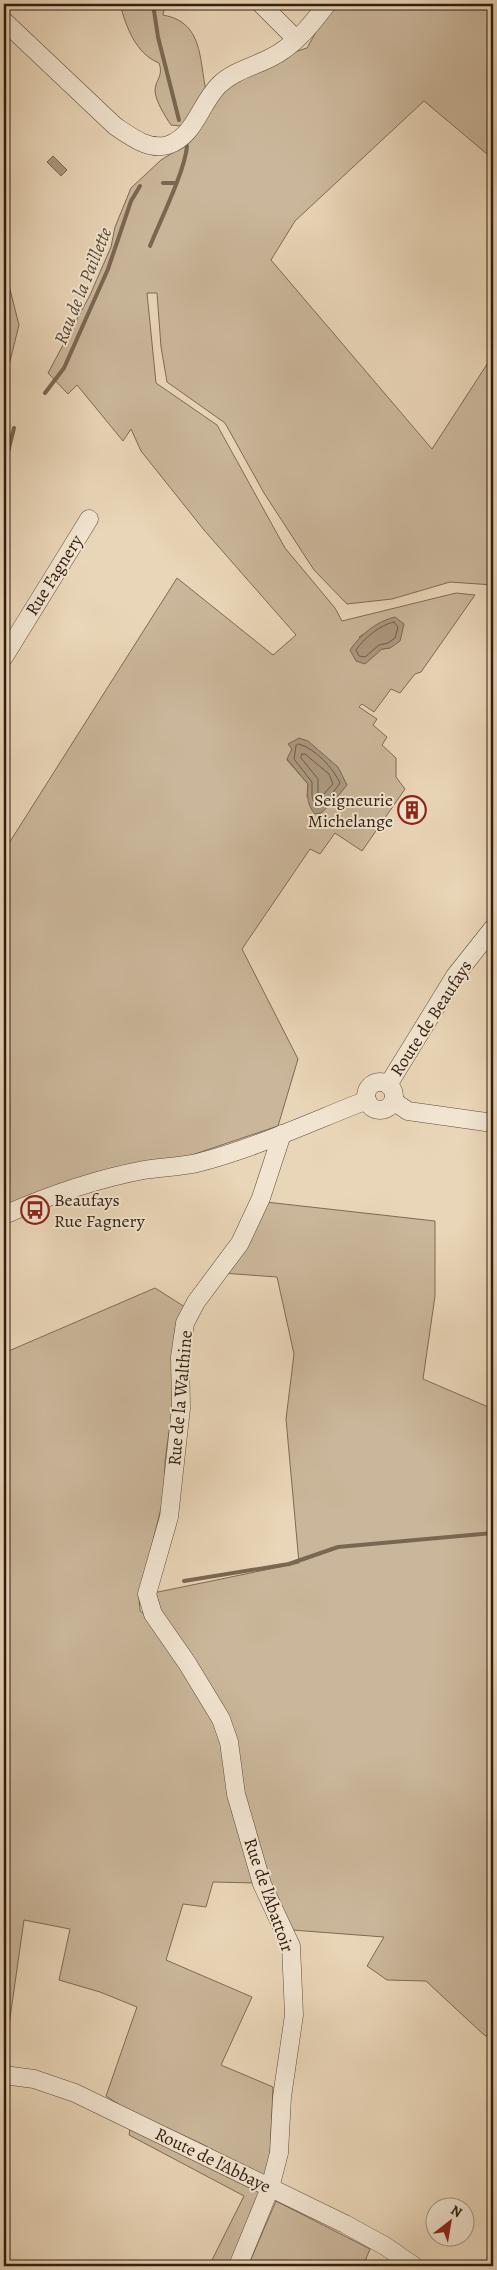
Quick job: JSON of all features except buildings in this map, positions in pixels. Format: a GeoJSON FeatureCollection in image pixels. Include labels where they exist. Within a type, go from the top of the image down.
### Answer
{"type":"FeatureCollection","features":[{"type":"Feature","properties":{"kind":"street"},"geometry":{"type":"LineString","coordinates":[[261,4],[296,39]]}},
{"type":"Feature","properties":{"kind":"street"},"geometry":{"type":"LineString","coordinates":[[4,21],[115,126],[131,138],[152,146],[165,146],[178,141],[188,132],[219,85],[232,75],[282,52],[327,4]]}},
{"type":"Feature","properties":{"kind":"street","name":"Rue Fagnery"},"geometry":{"type":"LineString","coordinates":[[4,656],[89,519]]}},
{"type":"Feature","properties":{"kind":"street","name":"Route de Beaufays"},"geometry":{"type":"LineString","coordinates":[[282,1134],[367,1100],[377,1109],[386,1108],[390,1093],[456,976],[493,928]]}},
{"type":"Feature","properties":{"kind":"street"},"geometry":{"type":"LineString","coordinates":[[390,1093],[408,1111],[493,1123]]}},
{"type":"Feature","properties":{"kind":"street"},"geometry":{"type":"LineString","coordinates":[[4,1215],[50,1195],[88,1182],[144,1170],[195,1164],[282,1134]]}},
{"type":"Feature","properties":{"kind":"street","name":"Rue de la Walthine"},"geometry":{"type":"LineString","coordinates":[[146,1594],[169,1517],[181,1408],[180,1357],[185,1323],[196,1302],[229,1259],[244,1235],[261,1198],[282,1134]]}},
{"type":"Feature","properties":{"kind":"street","name":"Rue de l'Abattoir"},"geometry":{"type":"LineString","coordinates":[[146,1594],[153,1614],[187,1663],[221,1719],[229,1742],[236,1794],[262,1884],[290,1946],[294,2015],[282,2097],[279,2153],[270,2188],[238,2266]]}},
{"type":"Feature","properties":{"kind":"street","name":"Route de l'Abbaye"},"geometry":{"type":"LineString","coordinates":[[4,2075],[34,2079],[75,2093],[369,2237],[414,2266]]}},
{"type":"Feature","properties":{"kind":"shaded area"},"geometry":{"type":"Polygon","coordinates":[[[120,4],[165,4],[163,15],[176,19],[186,25],[197,43],[206,91],[181,126],[171,125],[161,109],[155,91],[160,75],[159,63],[144,53],[133,39],[125,22],[120,4]]]}},
{"type":"Feature","properties":{"kind":"shaded area"},"geometry":{"type":"Polygon","coordinates":[[[337,4],[493,4],[493,159],[424,101],[295,221],[271,260],[432,449],[493,355],[493,585],[450,582],[392,599],[347,604],[314,570],[264,493],[225,423],[167,382],[161,347],[157,293],[147,293],[156,383],[217,425],[285,548],[335,608],[342,621],[456,593],[475,595],[421,672],[415,674],[400,693],[391,689],[374,712],[362,704],[359,707],[377,719],[373,725],[387,737],[382,745],[396,758],[396,777],[405,789],[362,851],[335,833],[320,854],[310,849],[242,949],[298,1059],[278,1126],[186,1157],[4,1207],[4,851],[177,578],[273,655],[296,635],[204,530],[141,451],[131,429],[123,441],[77,385],[68,394],[48,373],[90,295],[111,247],[115,227],[131,188],[161,160],[174,152],[220,90],[288,54],[307,48],[320,25],[337,4]],[[372,629],[359,637],[382,649],[390,648],[372,629]],[[292,749],[287,760],[308,784],[307,797],[333,802],[292,749]]]}},
{"type":"Feature","properties":{"kind":"shaded area"},"geometry":{"type":"Polygon","coordinates":[[[4,266],[19,325],[8,369],[4,347],[4,266]]]}},
{"type":"Feature","properties":{"kind":"shaded area"},"geometry":{"type":"Polygon","coordinates":[[[266,1202],[435,1221],[435,1296],[423,1379],[493,1409],[493,2040],[483,2034],[426,1981],[387,1980],[367,1966],[384,1937],[292,1930],[265,1870],[239,1782],[231,1732],[156,1611],[153,1593],[299,1563],[286,1419],[294,1354],[277,1277],[222,1273],[266,1202]]]}},
{"type":"Feature","properties":{"kind":"shaded area"},"geometry":{"type":"Polygon","coordinates":[[[155,1288],[185,1307],[175,1329],[173,1403],[165,1461],[164,1496],[139,1598],[140,1611],[144,1614],[220,1726],[257,1883],[213,1882],[206,1907],[183,1904],[166,1960],[252,1997],[221,2065],[273,2087],[269,2180],[202,2144],[123,2107],[106,2096],[137,2007],[100,1992],[59,1980],[70,1929],[24,1920],[4,2060],[4,1353],[155,1288]]]}},
{"type":"Feature","properties":{"kind":"shaded area"},"geometry":{"type":"Polygon","coordinates":[[[131,2124],[261,2190],[231,2266],[209,2266],[244,2196],[129,2135],[131,2124]]]}},
{"type":"Feature","properties":{"kind":"shaded area"},"geometry":{"type":"Polygon","coordinates":[[[276,2201],[370,2249],[363,2266],[248,2266],[276,2201]]]}},
{"type":"Feature","properties":{"kind":"water"},"geometry":{"type":"Polygon","coordinates":[[[53,156],[67,170],[61,176],[47,162],[53,156]]]}},
{"type":"Feature","properties":{"kind":"water"},"geometry":{"type":"Polygon","coordinates":[[[395,617],[404,624],[400,641],[390,648],[382,649],[365,664],[356,661],[350,650],[359,639],[375,625],[395,617]]]}},
{"type":"Feature","properties":{"kind":"water"},"geometry":{"type":"Polygon","coordinates":[[[299,738],[308,741],[338,767],[347,785],[321,813],[315,814],[312,811],[308,800],[308,784],[287,759],[292,749],[288,744],[299,738]]]}},
{"type":"Feature","properties":{"kind":"waterway","name":"Rau de la Paillette"},"geometry":{"type":"LineString","coordinates":[[153,4],[158,37],[179,120]]}},
{"type":"Feature","properties":{"kind":"waterway","name":"Rau de la Paillette"},"geometry":{"type":"LineString","coordinates":[[150,246],[182,169],[187,146]]}},
{"type":"Feature","properties":{"kind":"waterway","name":"Rau de la Paillette"},"geometry":{"type":"LineString","coordinates":[[163,183],[176,183]]}},
{"type":"Feature","properties":{"kind":"waterway","name":"Rau de la Paillette"},"geometry":{"type":"LineString","coordinates":[[45,393],[64,368],[108,269],[131,201],[140,186]]}},
{"type":"Feature","properties":{"kind":"waterway","name":"Rau de la Paillette"},"geometry":{"type":"LineString","coordinates":[[4,468],[14,428]]}},
{"type":"Feature","properties":{"kind":"waterway"},"geometry":{"type":"LineString","coordinates":[[184,1581],[289,1564],[338,1547],[493,1533]]}},
{"type":"Feature","properties":{"kind":"place","name":"Seigneurie Michelange"},"geometry":{"type":"Point","coordinates":[412,810]}},
{"type":"Feature","properties":{"kind":"place","name":"Beaufays Rue Fagnery"},"geometry":{"type":"Point","coordinates":[35,1210]}}]}
